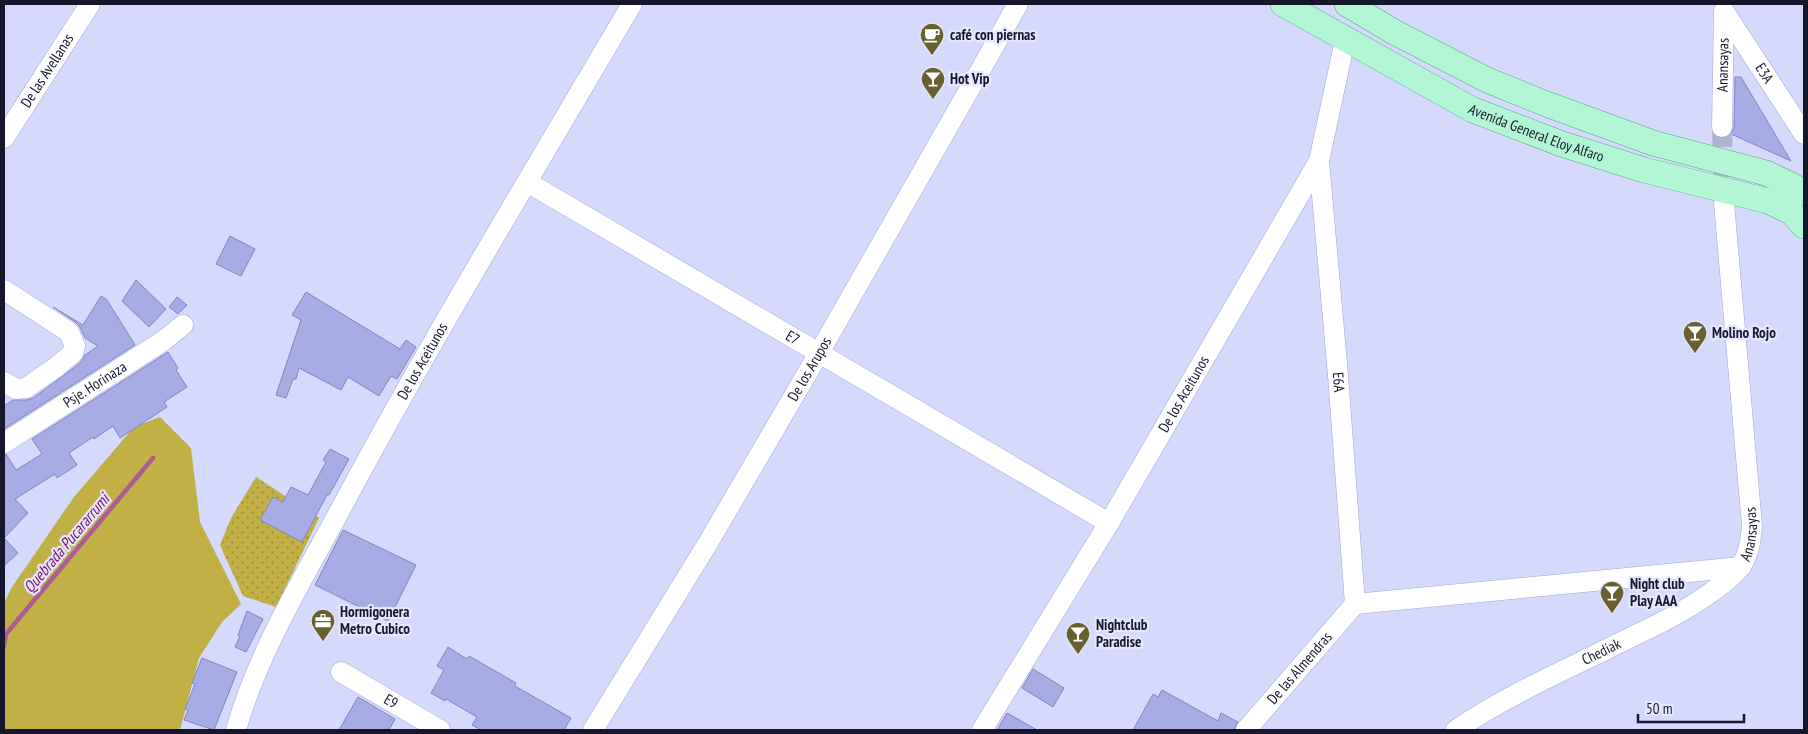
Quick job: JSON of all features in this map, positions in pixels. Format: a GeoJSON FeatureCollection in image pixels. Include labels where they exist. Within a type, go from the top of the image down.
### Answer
{"type":"FeatureCollection","features":[{"type":"Feature","properties":{"kind":"main road","name":"Avenida General Eloy Alfaro"},"geometry":{"type":"LineString","coordinates":[[1283,4],[1472,110],[1562,144],[1644,170],[1768,201],[1791,212],[1804,226]]}},
{"type":"Feature","properties":{"kind":"main road","name":"Avenida General Eloy Alfaro"},"geometry":{"type":"LineString","coordinates":[[1347,4],[1394,32],[1487,80],[1653,143],[1766,173],[1804,193]]}},
{"type":"Feature","properties":{"kind":"street","name":"De las Avellanas"},"geometry":{"type":"LineString","coordinates":[[4,138],[90,4]]}},
{"type":"Feature","properties":{"kind":"street","name":"De los Aceitunos"},"geometry":{"type":"LineString","coordinates":[[236,730],[244,702],[269,643],[382,433],[632,4]]}},
{"type":"Feature","properties":{"kind":"street","name":"De los Arupos"},"geometry":{"type":"LineString","coordinates":[[594,730],[708,543],[819,353],[1018,4]]}},
{"type":"Feature","properties":{"kind":"street","name":"Anansayas"},"geometry":{"type":"LineString","coordinates":[[1722,127],[1723,8]]}},
{"type":"Feature","properties":{"kind":"street","name":"E3A"},"geometry":{"type":"LineString","coordinates":[[1723,8],[1804,134]]}},
{"type":"Feature","properties":{"kind":"street","name":"De los Aceitunos"},"geometry":{"type":"LineString","coordinates":[[982,730],[1109,523],[1319,161],[1345,40]]}},
{"type":"Feature","properties":{"kind":"street","name":"E6A"},"geometry":{"type":"LineString","coordinates":[[1319,161],[1338,375],[1355,604]]}},
{"type":"Feature","properties":{"kind":"street","name":"E7"},"geometry":{"type":"LineString","coordinates":[[527,182],[1109,523]]}},
{"type":"Feature","properties":{"kind":"street","name":"Anansayas"},"geometry":{"type":"LineString","coordinates":[[1355,604],[1740,567],[1748,554],[1752,526],[1724,203]]}},
{"type":"Feature","properties":{"kind":"street"},"geometry":{"type":"LineString","coordinates":[[4,290],[69,332],[75,346],[73,352],[56,367],[26,388],[16,389],[4,382]]}},
{"type":"Feature","properties":{"kind":"street","name":"Psje. Horinaza"},"geometry":{"type":"LineString","coordinates":[[4,443],[163,342],[183,325]]}},
{"type":"Feature","properties":{"kind":"street","name":"Chediak"},"geometry":{"type":"LineString","coordinates":[[1456,730],[1480,714],[1663,623],[1699,601],[1729,579],[1740,567]]}},
{"type":"Feature","properties":{"kind":"street","name":"De las Almendras"},"geometry":{"type":"LineString","coordinates":[[1246,730],[1355,604]]}},
{"type":"Feature","properties":{"kind":"street","name":"E9"},"geometry":{"type":"LineString","coordinates":[[341,672],[440,730]]}},
{"type":"Feature","properties":{"kind":"shaded area"},"geometry":{"type":"Polygon","coordinates":[[[160,417],[191,448],[200,522],[241,604],[222,622],[199,658],[180,730],[4,730],[4,603],[12,587],[74,497],[134,427],[160,417]]]}},
{"type":"Feature","properties":{"kind":"shaded area"},"geometry":{"type":"Polygon","coordinates":[[[256,477],[319,518],[276,607],[243,596],[220,545],[231,518],[256,477]]]}},
{"type":"Feature","properties":{"kind":"building"},"geometry":{"type":"Polygon","coordinates":[[[1735,77],[1741,77],[1791,161],[1731,134],[1734,127],[1735,77]]]}},
{"type":"Feature","properties":{"kind":"building"},"geometry":{"type":"Polygon","coordinates":[[[230,236],[255,249],[241,276],[216,264],[230,236]]]}},
{"type":"Feature","properties":{"kind":"building"},"geometry":{"type":"Polygon","coordinates":[[[136,280],[166,309],[149,327],[122,301],[136,280]]]}},
{"type":"Feature","properties":{"kind":"building"},"geometry":{"type":"Polygon","coordinates":[[[306,292],[400,349],[406,340],[416,347],[397,379],[391,376],[379,396],[348,377],[341,390],[299,368],[296,379],[293,379],[286,398],[276,395],[301,320],[292,315],[306,292]]]}},
{"type":"Feature","properties":{"kind":"building"},"geometry":{"type":"Polygon","coordinates":[[[101,296],[107,300],[135,345],[4,429],[4,406],[13,400],[33,398],[81,362],[85,355],[98,346],[85,338],[80,327],[75,322],[53,307],[83,325],[101,296]]]}},
{"type":"Feature","properties":{"kind":"building"},"geometry":{"type":"Polygon","coordinates":[[[177,297],[187,305],[178,314],[169,307],[177,297]]]}},
{"type":"Feature","properties":{"kind":"building"},"geometry":{"type":"Polygon","coordinates":[[[168,352],[178,368],[176,370],[187,387],[164,402],[167,407],[120,438],[113,426],[69,453],[77,465],[57,478],[55,474],[15,499],[28,513],[4,538],[4,455],[6,454],[16,470],[42,454],[32,439],[168,352]]]}},
{"type":"Feature","properties":{"kind":"building"},"geometry":{"type":"Polygon","coordinates":[[[330,449],[349,459],[302,542],[260,520],[273,497],[283,502],[291,487],[308,495],[326,462],[323,460],[330,449]]]}},
{"type":"Feature","properties":{"kind":"building"},"geometry":{"type":"Polygon","coordinates":[[[343,530],[416,565],[388,621],[315,585],[343,530]]]}},
{"type":"Feature","properties":{"kind":"building"},"geometry":{"type":"Polygon","coordinates":[[[4,538],[18,553],[4,566],[4,538]]]}},
{"type":"Feature","properties":{"kind":"building"},"geometry":{"type":"Polygon","coordinates":[[[247,611],[263,619],[246,652],[235,647],[247,611]]]}},
{"type":"Feature","properties":{"kind":"building"},"geometry":{"type":"Polygon","coordinates":[[[448,647],[467,659],[469,656],[516,683],[515,686],[571,718],[564,730],[481,730],[472,725],[477,717],[446,699],[445,701],[431,693],[444,670],[437,666],[448,647]]]}},
{"type":"Feature","properties":{"kind":"building"},"geometry":{"type":"Polygon","coordinates":[[[202,658],[237,672],[214,730],[184,720],[188,710],[185,709],[195,684],[192,683],[202,658]]]}},
{"type":"Feature","properties":{"kind":"building"},"geometry":{"type":"Polygon","coordinates":[[[1033,669],[1064,688],[1053,707],[1022,688],[1033,669]]]}},
{"type":"Feature","properties":{"kind":"building"},"geometry":{"type":"Polygon","coordinates":[[[1162,690],[1218,721],[1221,713],[1238,722],[1234,730],[1133,730],[1153,694],[1158,697],[1162,690]]]}},
{"type":"Feature","properties":{"kind":"building"},"geometry":{"type":"Polygon","coordinates":[[[358,697],[395,719],[389,730],[339,730],[358,697]]]}},
{"type":"Feature","properties":{"kind":"building"},"geometry":{"type":"Polygon","coordinates":[[[1007,713],[1037,730],[997,730],[1007,713]]]}},
{"type":"Feature","properties":{"kind":"waterway","name":"Quebrada Pucararrumi"},"geometry":{"type":"LineString","coordinates":[[4,646],[6,634],[153,458]]}},
{"type":"Feature","properties":{"kind":"tunnel"},"geometry":{"type":"LineString","coordinates":[[1722,127],[1724,203]]}},
{"type":"Feature","properties":{"kind":"place","name":"café con piernas"},"geometry":{"type":"Point","coordinates":[932,56]}},
{"type":"Feature","properties":{"kind":"place","name":"Hot Vip"},"geometry":{"type":"Point","coordinates":[933,100]}},
{"type":"Feature","properties":{"kind":"place","name":"Molino Rojo"},"geometry":{"type":"Point","coordinates":[1695,354]}},
{"type":"Feature","properties":{"kind":"place","name":"Night club Play AAA"},"geometry":{"type":"Point","coordinates":[1612,614]}},
{"type":"Feature","properties":{"kind":"place","name":"Hormigonera Metro Cubico"},"geometry":{"type":"Point","coordinates":[323,642]}},
{"type":"Feature","properties":{"kind":"place","name":"Nightclub Paradise"},"geometry":{"type":"Point","coordinates":[1078,655]}}]}
